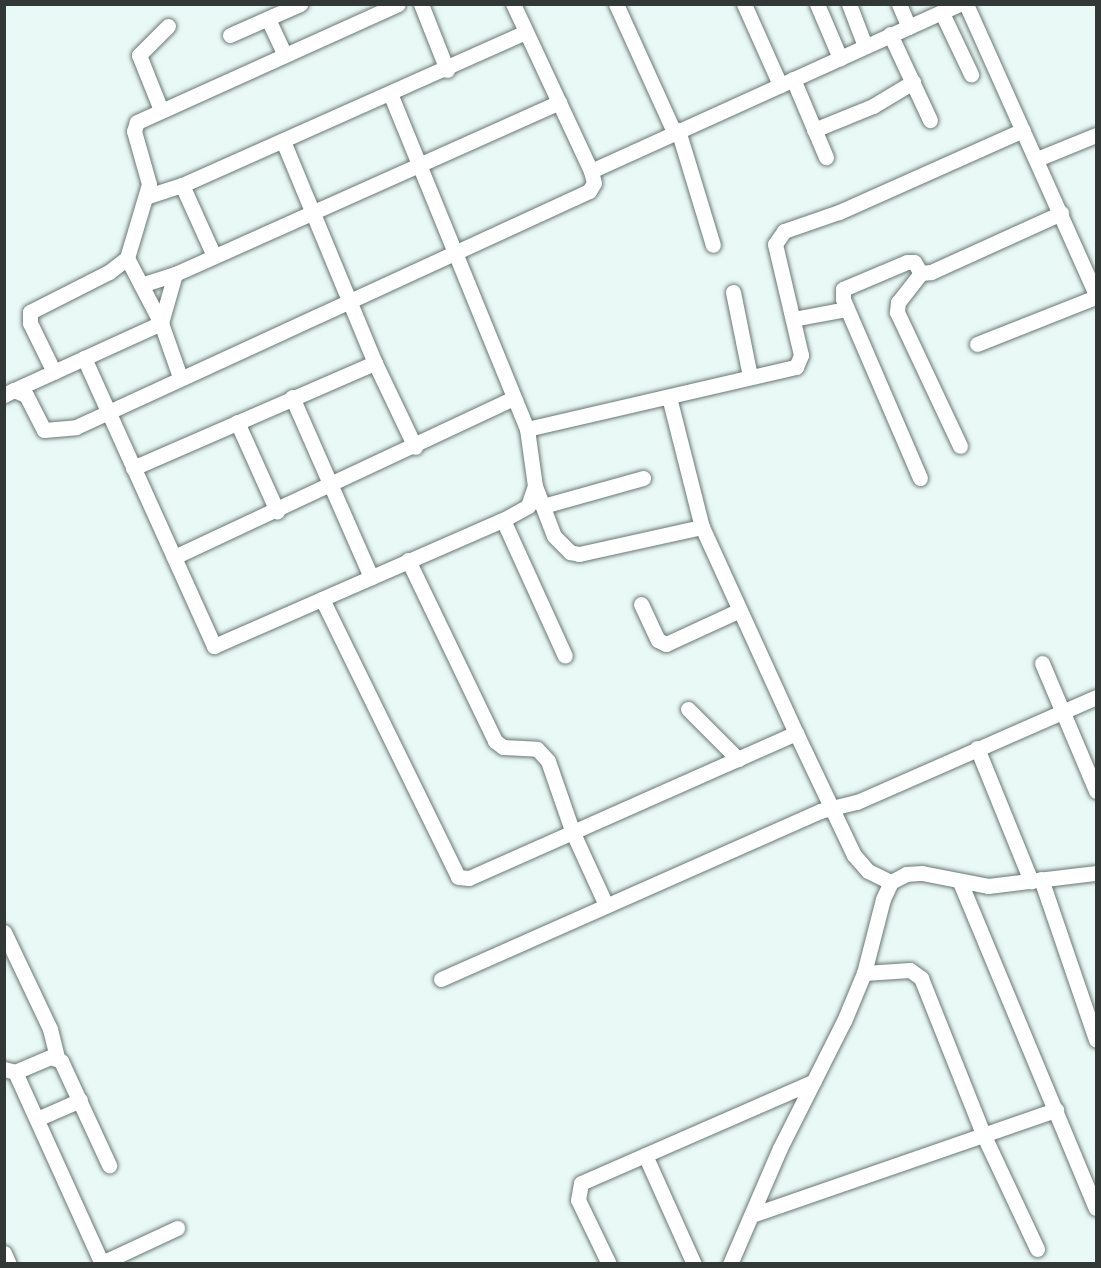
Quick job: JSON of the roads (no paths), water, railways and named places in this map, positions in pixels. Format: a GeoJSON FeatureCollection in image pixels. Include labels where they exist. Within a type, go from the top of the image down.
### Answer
{"type":"FeatureCollection","features":[{"type":"Feature","properties":{"kind":"street"},"geometry":{"type":"LineString","coordinates":[[230,35],[300,4]]}},
{"type":"Feature","properties":{"kind":"street"},"geometry":{"type":"LineString","coordinates":[[54,372],[30,323],[30,312],[109,272],[127,258],[148,196],[149,176],[134,127],[140,119],[377,9],[398,4]]}},
{"type":"Feature","properties":{"kind":"street"},"geometry":{"type":"LineString","coordinates":[[421,4],[447,70]]}},
{"type":"Feature","properties":{"kind":"street"},"geometry":{"type":"LineString","coordinates":[[9,393],[26,395],[39,423],[49,432],[76,427],[456,249],[589,191],[594,183],[591,171],[513,4]]}},
{"type":"Feature","properties":{"kind":"street"},"geometry":{"type":"LineString","coordinates":[[616,4],[676,131],[713,244]]}},
{"type":"Feature","properties":{"kind":"street"},"geometry":{"type":"LineString","coordinates":[[744,4],[814,130],[826,157]]}},
{"type":"Feature","properties":{"kind":"street"},"geometry":{"type":"LineString","coordinates":[[816,4],[840,58]]}},
{"type":"Feature","properties":{"kind":"street"},"geometry":{"type":"LineString","coordinates":[[849,4],[866,46]]}},
{"type":"Feature","properties":{"kind":"street"},"geometry":{"type":"LineString","coordinates":[[900,4],[909,27]]}},
{"type":"Feature","properties":{"kind":"street"},"geometry":{"type":"LineString","coordinates":[[591,171],[959,4]]}},
{"type":"Feature","properties":{"kind":"street"},"geometry":{"type":"LineString","coordinates":[[966,4],[1096,295],[976,344]]}},
{"type":"Feature","properties":{"kind":"street"},"geometry":{"type":"LineString","coordinates":[[942,13],[971,74]]}},
{"type":"Feature","properties":{"kind":"street"},"geometry":{"type":"LineString","coordinates":[[268,19],[284,54]]}},
{"type":"Feature","properties":{"kind":"street"},"geometry":{"type":"LineString","coordinates":[[161,110],[139,55],[168,26]]}},
{"type":"Feature","properties":{"kind":"street"},"geometry":{"type":"LineString","coordinates":[[148,196],[182,184],[391,95],[526,32]]}},
{"type":"Feature","properties":{"kind":"street"},"geometry":{"type":"LineString","coordinates":[[890,34],[930,120]]}},
{"type":"Feature","properties":{"kind":"street"},"geometry":{"type":"LineString","coordinates":[[814,130],[873,106],[913,82]]}},
{"type":"Feature","properties":{"kind":"street"},"geometry":{"type":"LineString","coordinates":[[391,95],[456,249],[526,429],[535,486],[554,536],[570,552],[579,554],[702,527]]}},
{"type":"Feature","properties":{"kind":"street"},"geometry":{"type":"LineString","coordinates":[[141,285],[175,274],[311,210],[559,102]]}},
{"type":"Feature","properties":{"kind":"street"},"geometry":{"type":"LineString","coordinates":[[526,429],[799,365],[801,355],[775,244],[784,231],[839,212],[1023,130]]}},
{"type":"Feature","properties":{"kind":"street"},"geometry":{"type":"LineString","coordinates":[[1037,159],[1096,135]]}},
{"type":"Feature","properties":{"kind":"street"},"geometry":{"type":"LineString","coordinates":[[282,141],[351,298],[375,363],[415,447]]}},
{"type":"Feature","properties":{"kind":"street"},"geometry":{"type":"LineString","coordinates":[[182,184],[214,256]]}},
{"type":"Feature","properties":{"kind":"street"},"geometry":{"type":"LineString","coordinates":[[960,446],[897,312],[898,302],[921,273],[1061,213]]}},
{"type":"Feature","properties":{"kind":"street"},"geometry":{"type":"LineString","coordinates":[[127,258],[161,323],[180,377]]}},
{"type":"Feature","properties":{"kind":"street"},"geometry":{"type":"LineString","coordinates":[[920,478],[847,309],[842,292],[846,285],[908,262],[914,262],[921,273]]}},
{"type":"Feature","properties":{"kind":"street"},"geometry":{"type":"LineString","coordinates":[[9,393],[161,323],[175,274]]}},
{"type":"Feature","properties":{"kind":"street"},"geometry":{"type":"LineString","coordinates":[[733,292],[750,376]]}},
{"type":"Feature","properties":{"kind":"street"},"geometry":{"type":"LineString","coordinates":[[793,319],[847,309]]}},
{"type":"Feature","properties":{"kind":"street"},"geometry":{"type":"LineString","coordinates":[[84,358],[214,646],[503,520],[528,506],[535,486]]}},
{"type":"Feature","properties":{"kind":"street"},"geometry":{"type":"LineString","coordinates":[[133,468],[292,397],[375,363]]}},
{"type":"Feature","properties":{"kind":"street"},"geometry":{"type":"LineString","coordinates":[[292,397],[371,577]]}},
{"type":"Feature","properties":{"kind":"street"},"geometry":{"type":"LineString","coordinates":[[669,397],[702,527],[796,733],[862,865],[891,882]]}},
{"type":"Feature","properties":{"kind":"street"},"geometry":{"type":"LineString","coordinates":[[174,557],[331,487],[513,398]]}},
{"type":"Feature","properties":{"kind":"street"},"geometry":{"type":"LineString","coordinates":[[237,422],[277,511]]}},
{"type":"Feature","properties":{"kind":"street"},"geometry":{"type":"LineString","coordinates":[[543,506],[643,478]]}},
{"type":"Feature","properties":{"kind":"street"},"geometry":{"type":"LineString","coordinates":[[503,520],[565,656]]}},
{"type":"Feature","properties":{"kind":"street"},"geometry":{"type":"LineString","coordinates":[[408,560],[495,741],[503,747],[537,749],[544,754],[560,788],[573,833],[606,905]]}},
{"type":"Feature","properties":{"kind":"street"},"geometry":{"type":"LineString","coordinates":[[322,599],[458,877],[469,878],[796,733]]}},
{"type":"Feature","properties":{"kind":"street"},"geometry":{"type":"LineString","coordinates":[[641,604],[658,640],[666,644],[740,610]]}},
{"type":"Feature","properties":{"kind":"street"},"geometry":{"type":"LineString","coordinates":[[1042,663],[1096,791]]}},
{"type":"Feature","properties":{"kind":"street"},"geometry":{"type":"LineString","coordinates":[[441,979],[834,807],[857,802],[1096,698]]}},
{"type":"Feature","properties":{"kind":"street"},"geometry":{"type":"LineString","coordinates":[[688,709],[738,759]]}},
{"type":"Feature","properties":{"kind":"street"},"geometry":{"type":"LineString","coordinates":[[977,748],[1036,880],[1096,1040]]}},
{"type":"Feature","properties":{"kind":"street"},"geometry":{"type":"LineString","coordinates":[[730,1263],[864,973],[882,899],[891,882],[906,874],[922,873],[988,886],[1096,873]]}},
{"type":"Feature","properties":{"kind":"street"},"geometry":{"type":"LineString","coordinates":[[960,882],[1096,1208]]}},
{"type":"Feature","properties":{"kind":"street"},"geometry":{"type":"LineString","coordinates":[[4,932],[50,1029],[57,1058],[80,1100],[110,1166]]}},
{"type":"Feature","properties":{"kind":"street"},"geometry":{"type":"LineString","coordinates":[[864,973],[910,970],[921,978],[983,1134],[1037,1249]]}},
{"type":"Feature","properties":{"kind":"street"},"geometry":{"type":"LineString","coordinates":[[57,1058],[10,1070],[37,1119],[102,1263],[177,1228]]}},
{"type":"Feature","properties":{"kind":"street"},"geometry":{"type":"LineString","coordinates":[[609,1263],[578,1200],[578,1186],[814,1081]]}},
{"type":"Feature","properties":{"kind":"street"},"geometry":{"type":"LineString","coordinates":[[37,1119],[80,1100]]}},
{"type":"Feature","properties":{"kind":"street"},"geometry":{"type":"LineString","coordinates":[[752,1215],[1056,1110]]}},
{"type":"Feature","properties":{"kind":"street"},"geometry":{"type":"LineString","coordinates":[[645,1155],[694,1263]]}},
{"type":"Feature","properties":{"kind":"street"},"geometry":{"type":"LineString","coordinates":[[4,1253],[9,1263]]}}]}
